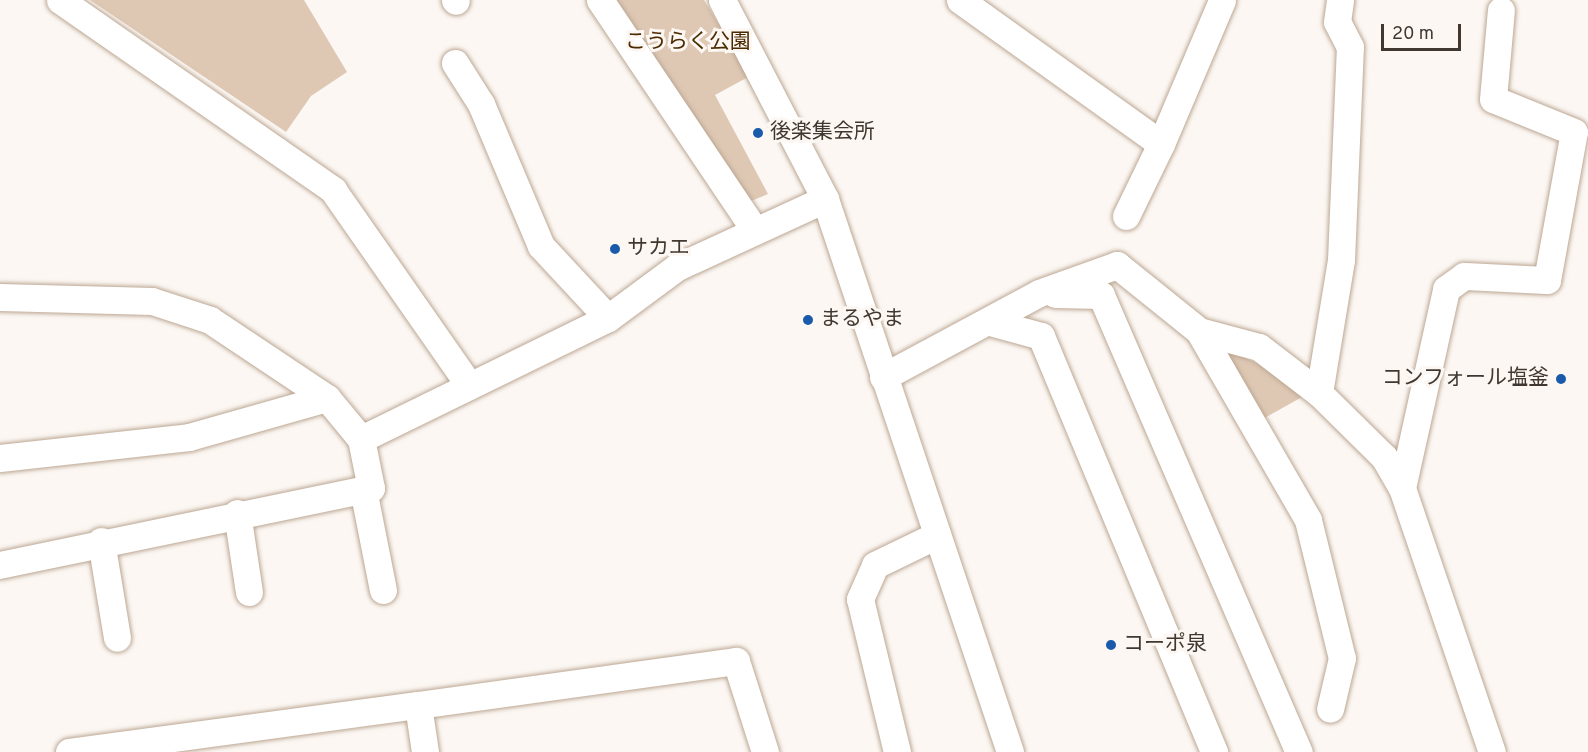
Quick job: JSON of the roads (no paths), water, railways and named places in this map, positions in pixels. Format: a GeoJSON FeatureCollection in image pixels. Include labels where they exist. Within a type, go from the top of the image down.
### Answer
{"type":"FeatureCollection","features":[{"type":"Feature","properties":{"kind":"street"},"geometry":{"type":"LineString","coordinates":[[60,0],[333,190],[469,384]]}},
{"type":"Feature","properties":{"kind":"street"},"geometry":{"type":"LineString","coordinates":[[600,0],[754,229]]}},
{"type":"Feature","properties":{"kind":"street"},"geometry":{"type":"LineString","coordinates":[[722,0],[825,199],[1010,752]]}},
{"type":"Feature","properties":{"kind":"street"},"geometry":{"type":"LineString","coordinates":[[960,0],[1161,144]]}},
{"type":"Feature","properties":{"kind":"street"},"geometry":{"type":"LineString","coordinates":[[1126,216],[1161,144],[1222,0]]}},
{"type":"Feature","properties":{"kind":"street"},"geometry":{"type":"LineString","coordinates":[[1319,393],[1341,260],[1350,47],[1337,22],[1340,0]]}},
{"type":"Feature","properties":{"kind":"street"},"geometry":{"type":"LineString","coordinates":[[1401,488],[1446,289],[1464,276],[1547,280],[1574,132],[1493,99],[1501,10]]}},
{"type":"Feature","properties":{"kind":"street"},"geometry":{"type":"LineString","coordinates":[[454,63],[481,104],[541,246],[608,318]]}},
{"type":"Feature","properties":{"kind":"street"},"geometry":{"type":"LineString","coordinates":[[361,439],[469,384],[608,318],[677,267],[754,229],[825,199]]}},
{"type":"Feature","properties":{"kind":"street"},"geometry":{"type":"LineString","coordinates":[[883,377],[990,322],[1039,293],[1117,265],[1199,331],[1308,520],[1342,658],[1330,709]]}},
{"type":"Feature","properties":{"kind":"street"},"geometry":{"type":"LineString","coordinates":[[1039,293],[1101,295],[1299,752]]}},
{"type":"Feature","properties":{"kind":"street"},"geometry":{"type":"LineString","coordinates":[[0,297],[152,301],[210,320],[327,398],[361,439],[371,488],[101,541],[0,565]]}},
{"type":"Feature","properties":{"kind":"street"},"geometry":{"type":"LineString","coordinates":[[990,322],[1041,336],[1214,752]]}},
{"type":"Feature","properties":{"kind":"street"},"geometry":{"type":"LineString","coordinates":[[1199,331],[1259,347],[1319,393],[1384,457],[1401,488],[1492,752]]}},
{"type":"Feature","properties":{"kind":"street"},"geometry":{"type":"LineString","coordinates":[[0,458],[189,437],[327,398]]}},
{"type":"Feature","properties":{"kind":"street"},"geometry":{"type":"LineString","coordinates":[[363,489],[383,590]]}},
{"type":"Feature","properties":{"kind":"street"},"geometry":{"type":"LineString","coordinates":[[237,513],[249,592]]}},
{"type":"Feature","properties":{"kind":"street"},"geometry":{"type":"LineString","coordinates":[[897,752],[860,598],[875,565],[893,552],[937,536]]}},
{"type":"Feature","properties":{"kind":"street"},"geometry":{"type":"LineString","coordinates":[[101,541],[117,638]]}},
{"type":"Feature","properties":{"kind":"street"},"geometry":{"type":"LineString","coordinates":[[69,752],[736,661],[765,752]]}},
{"type":"Feature","properties":{"kind":"street"},"geometry":{"type":"LineString","coordinates":[[418,705],[425,752]]}},
{"type":"Feature","properties":{"kind":"place","name":"後楽集会所"},"geometry":{"type":"Point","coordinates":[758,133]}},
{"type":"Feature","properties":{"kind":"place","name":"サカエ"},"geometry":{"type":"Point","coordinates":[615,249]}},
{"type":"Feature","properties":{"kind":"place","name":"まるやま"},"geometry":{"type":"Point","coordinates":[808,320]}},
{"type":"Feature","properties":{"kind":"place","name":"コンフォール塩釜"},"geometry":{"type":"Point","coordinates":[1561,379]}},
{"type":"Feature","properties":{"kind":"place","name":"コーポ泉"},"geometry":{"type":"Point","coordinates":[1111,645]}},
{"type":"Feature","properties":{"kind":"park label","name":"こうらく公園"},"geometry":{"type":"Point","coordinates":[688,43]}}]}
